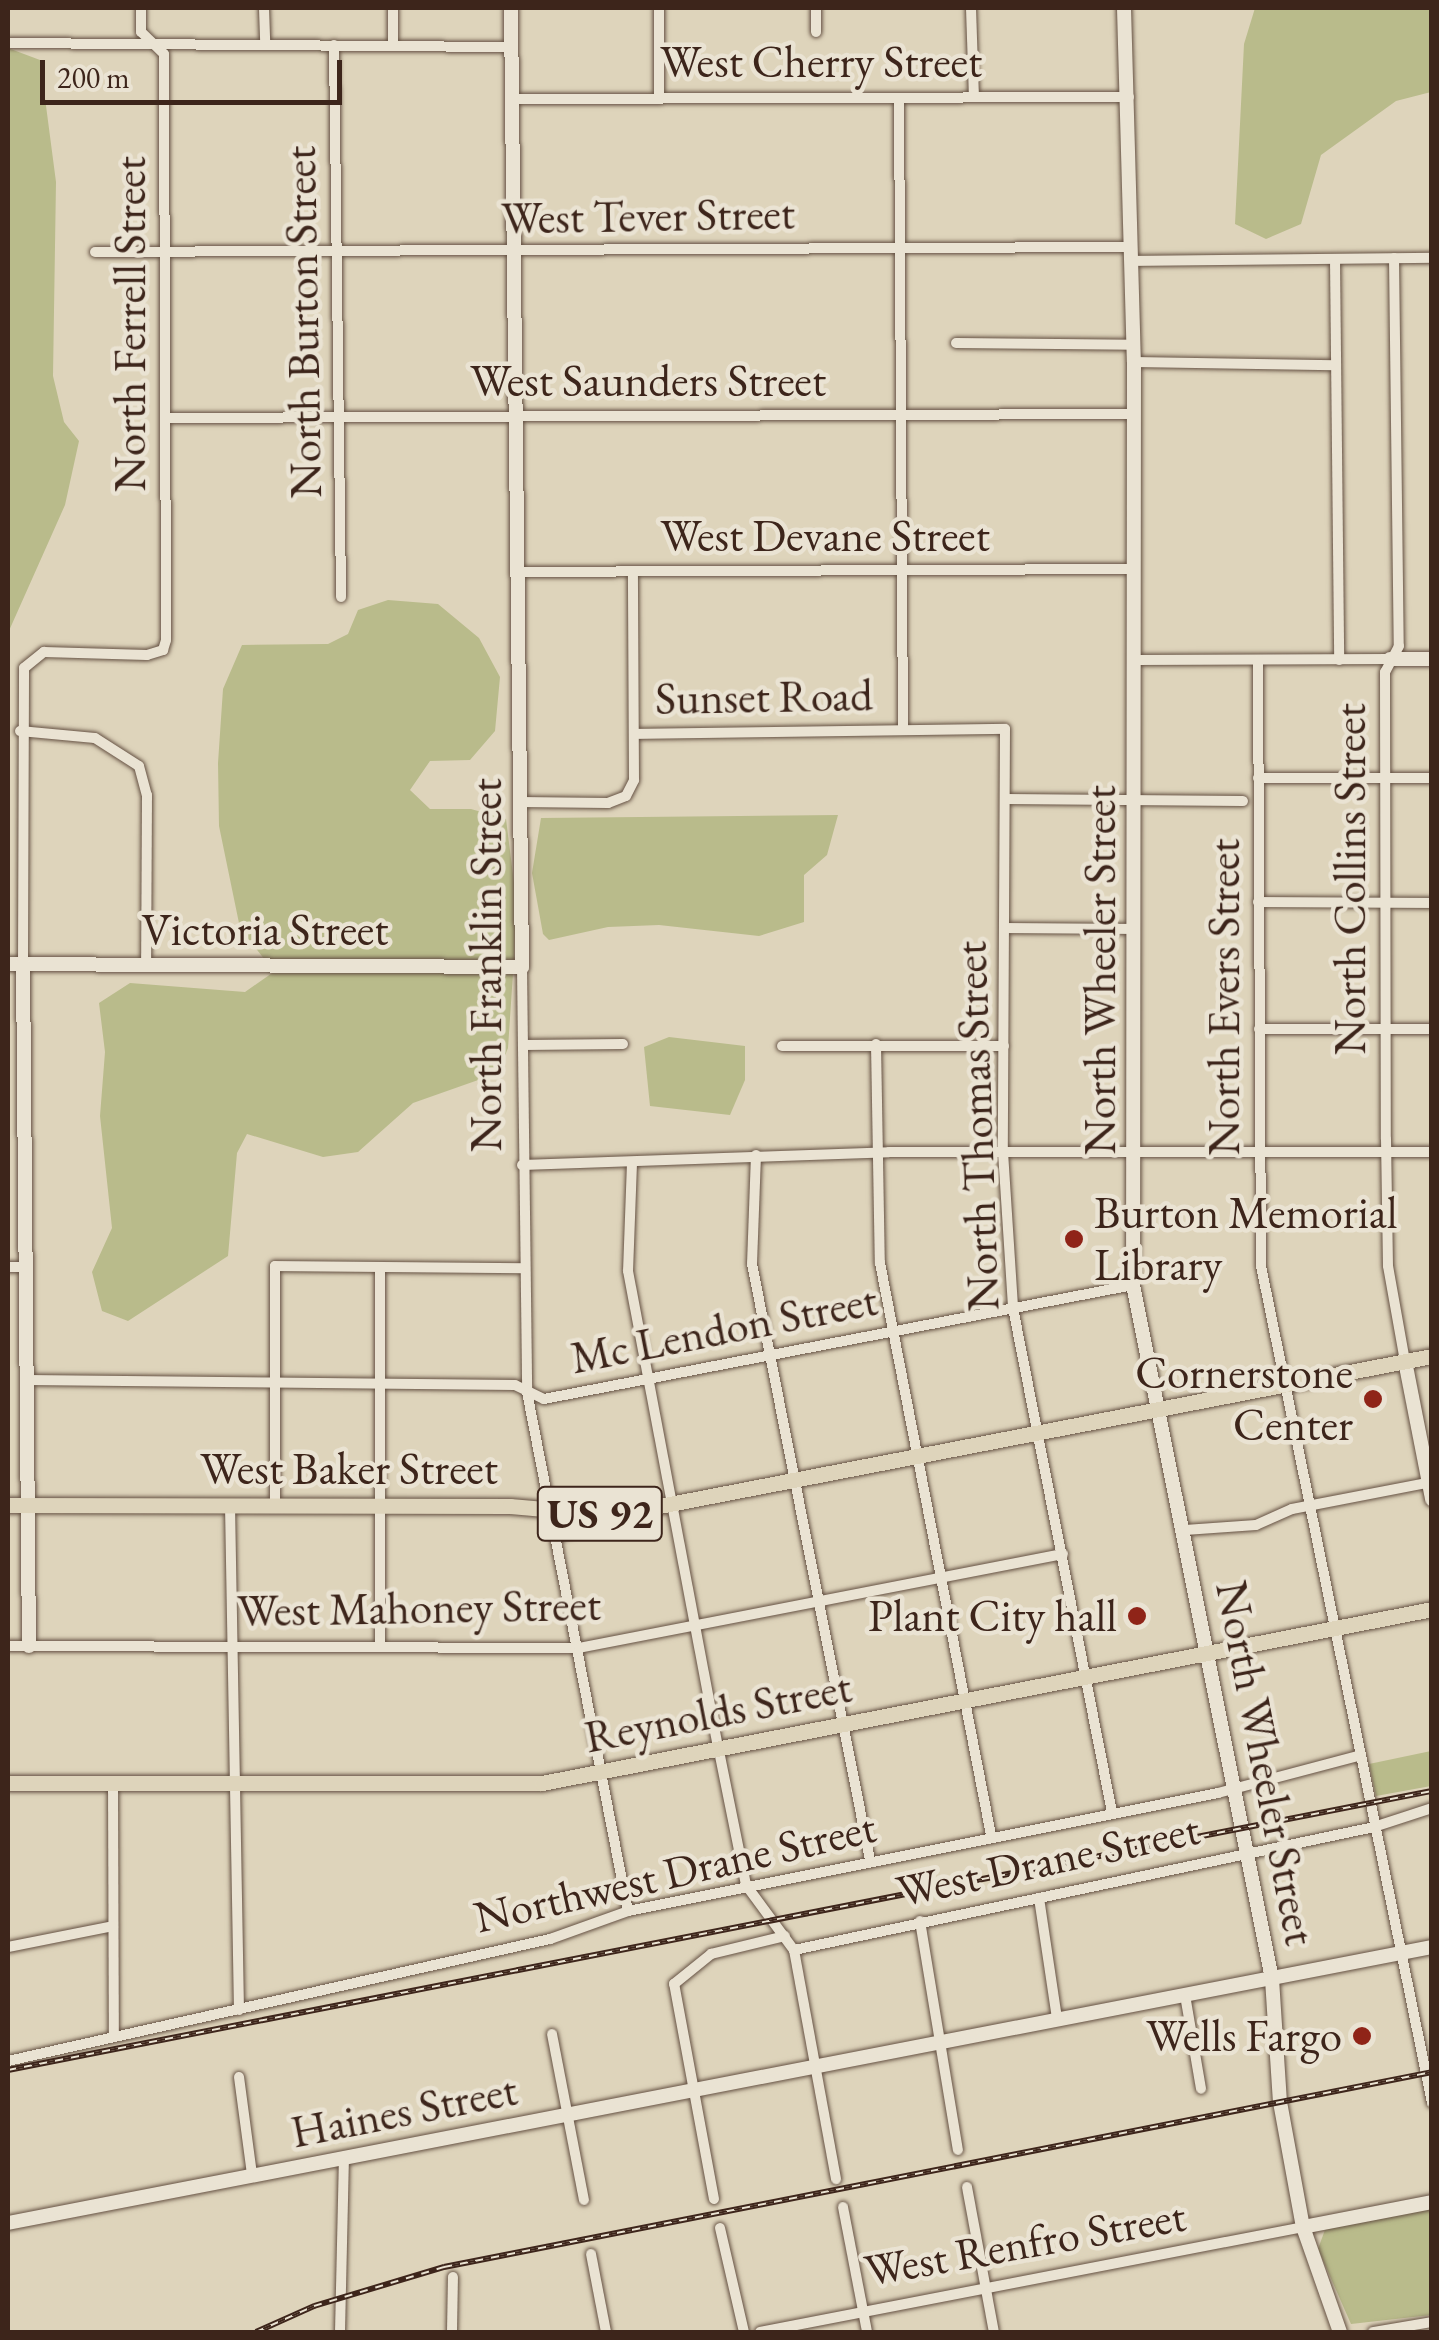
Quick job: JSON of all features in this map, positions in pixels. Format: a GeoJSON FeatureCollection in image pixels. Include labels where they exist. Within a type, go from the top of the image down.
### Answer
{"type":"FeatureCollection","features":[{"type":"Feature","properties":{"kind":"main road","name":"US 92"},"geometry":{"type":"LineString","coordinates":[[1160,1408],[1432,1356]]}},
{"type":"Feature","properties":{"kind":"main road","name":"West Baker Street"},"geometry":{"type":"LineString","coordinates":[[8,1505],[380,1506],[613,1515],[1160,1408]]}},
{"type":"Feature","properties":{"kind":"main road","name":"US 92"},"geometry":{"type":"LineString","coordinates":[[556,1534],[613,1515]]}},
{"type":"Feature","properties":{"kind":"main road","name":"Reynolds Street"},"geometry":{"type":"LineString","coordinates":[[8,1783],[520,1785],[964,1704],[1432,1609]]}},
{"type":"Feature","properties":{"kind":"street","name":"North Ferrell Street"},"geometry":{"type":"LineString","coordinates":[[20,731],[22,676],[29,661],[52,651],[136,655],[162,650],[164,54],[140,32],[140,8]]}},
{"type":"Feature","properties":{"kind":"street"},"geometry":{"type":"LineString","coordinates":[[264,8],[265,44]]}},
{"type":"Feature","properties":{"kind":"street"},"geometry":{"type":"LineString","coordinates":[[392,8],[393,45]]}},
{"type":"Feature","properties":{"kind":"street","name":"North Franklin Street"},"geometry":{"type":"LineString","coordinates":[[511,8],[522,1268],[527,1392],[580,1648],[598,1773],[628,1911]]}},
{"type":"Feature","properties":{"kind":"street"},"geometry":{"type":"LineString","coordinates":[[659,8],[659,97]]}},
{"type":"Feature","properties":{"kind":"street"},"geometry":{"type":"LineString","coordinates":[[816,8],[816,32]]}},
{"type":"Feature","properties":{"kind":"street"},"geometry":{"type":"LineString","coordinates":[[971,8],[974,97]]}},
{"type":"Feature","properties":{"kind":"street","name":"North Wheeler Street"},"geometry":{"type":"LineString","coordinates":[[1124,8],[1134,362],[1133,1285],[1272,1979],[1280,2102],[1303,2227],[1340,2332]]}},
{"type":"Feature","properties":{"kind":"street"},"geometry":{"type":"LineString","coordinates":[[8,42],[512,47]]}},
{"type":"Feature","properties":{"kind":"street","name":"North Burton Street"},"geometry":{"type":"LineString","coordinates":[[334,45],[341,597]]}},
{"type":"Feature","properties":{"kind":"street","name":"West Cherry Street"},"geometry":{"type":"LineString","coordinates":[[513,99],[1129,97]]}},
{"type":"Feature","properties":{"kind":"street"},"geometry":{"type":"LineString","coordinates":[[899,98],[903,730]]}},
{"type":"Feature","properties":{"kind":"street","name":"West Tever Street"},"geometry":{"type":"LineString","coordinates":[[95,252],[338,254],[900,248],[1432,258]]}},
{"type":"Feature","properties":{"kind":"street","name":"North Collins Street"},"geometry":{"type":"LineString","coordinates":[[1394,258],[1398,646],[1390,658],[1384,779],[1388,1266],[1432,1498]]}},
{"type":"Feature","properties":{"kind":"street"},"geometry":{"type":"LineString","coordinates":[[1335,259],[1339,660]]}},
{"type":"Feature","properties":{"kind":"street"},"geometry":{"type":"LineString","coordinates":[[956,343],[1133,345]]}},
{"type":"Feature","properties":{"kind":"street"},"geometry":{"type":"LineString","coordinates":[[1134,362],[1335,365]]}},
{"type":"Feature","properties":{"kind":"street","name":"West Saunders Street"},"geometry":{"type":"LineString","coordinates":[[165,418],[1132,414]]}},
{"type":"Feature","properties":{"kind":"street","name":"West Devane Street"},"geometry":{"type":"LineString","coordinates":[[516,572],[1134,569]]}},
{"type":"Feature","properties":{"kind":"street"},"geometry":{"type":"LineString","coordinates":[[632,572],[634,734]]}},
{"type":"Feature","properties":{"kind":"street"},"geometry":{"type":"LineString","coordinates":[[1135,660],[1432,659]]}},
{"type":"Feature","properties":{"kind":"street","name":"North Evers Street"},"geometry":{"type":"LineString","coordinates":[[1258,660],[1260,1266],[1366,1804],[1432,2103]]}},
{"type":"Feature","properties":{"kind":"street","name":"Sunset Road"},"geometry":{"type":"LineString","coordinates":[[520,802],[608,802],[626,796],[634,780],[634,734],[1005,729]]}},
{"type":"Feature","properties":{"kind":"street","name":"North Thomas Street"},"geometry":{"type":"LineString","coordinates":[[1005,729],[1004,1152],[1013,1308],[1112,1812]]}},
{"type":"Feature","properties":{"kind":"street"},"geometry":{"type":"LineString","coordinates":[[30,1646],[25,1267],[15,964],[20,731],[96,738],[138,766],[147,795],[146,965]]}},
{"type":"Feature","properties":{"kind":"street"},"geometry":{"type":"LineString","coordinates":[[1258,778],[1432,778]]}},
{"type":"Feature","properties":{"kind":"street"},"geometry":{"type":"LineString","coordinates":[[1006,799],[1243,802]]}},
{"type":"Feature","properties":{"kind":"street"},"geometry":{"type":"LineString","coordinates":[[1258,902],[1432,903]]}},
{"type":"Feature","properties":{"kind":"street"},"geometry":{"type":"LineString","coordinates":[[1007,928],[1134,928]]}},
{"type":"Feature","properties":{"kind":"street","name":"Victoria Street"},"geometry":{"type":"LineString","coordinates":[[15,964],[522,967]]}},
{"type":"Feature","properties":{"kind":"street"},"geometry":{"type":"LineString","coordinates":[[1259,1029],[1432,1029]]}},
{"type":"Feature","properties":{"kind":"street"},"geometry":{"type":"LineString","coordinates":[[523,1045],[624,1044]]}},
{"type":"Feature","properties":{"kind":"street"},"geometry":{"type":"LineString","coordinates":[[876,1044],[880,1262],[991,1835]]}},
{"type":"Feature","properties":{"kind":"street"},"geometry":{"type":"LineString","coordinates":[[782,1046],[1004,1046]]}},
{"type":"Feature","properties":{"kind":"street"},"geometry":{"type":"LineString","coordinates":[[522,1165],[879,1153],[1432,1152]]}},
{"type":"Feature","properties":{"kind":"street"},"geometry":{"type":"LineString","coordinates":[[756,1155],[752,1264],[870,1860]]}},
{"type":"Feature","properties":{"kind":"street"},"geometry":{"type":"LineString","coordinates":[[632,1162],[628,1272],[645,1382],[719,1751],[746,1884],[794,1950],[836,2179]]}},
{"type":"Feature","properties":{"kind":"street"},"geometry":{"type":"LineString","coordinates":[[275,1506],[275,1266],[522,1268]]}},
{"type":"Feature","properties":{"kind":"street"},"geometry":{"type":"LineString","coordinates":[[8,1267],[25,1267]]}},
{"type":"Feature","properties":{"kind":"street"},"geometry":{"type":"LineString","coordinates":[[380,1268],[380,1648]]}},
{"type":"Feature","properties":{"kind":"street","name":"Mc Lendon Street"},"geometry":{"type":"LineString","coordinates":[[27,1380],[515,1385],[544,1400],[1133,1285]]}},
{"type":"Feature","properties":{"kind":"street"},"geometry":{"type":"LineString","coordinates":[[1185,1530],[1256,1525],[1306,1506],[1430,1482]]}},
{"type":"Feature","properties":{"kind":"street"},"geometry":{"type":"LineString","coordinates":[[230,1506],[238,2010]]}},
{"type":"Feature","properties":{"kind":"street","name":"West Mahoney Street"},"geometry":{"type":"LineString","coordinates":[[8,1646],[580,1648],[1063,1554]]}},
{"type":"Feature","properties":{"kind":"street","name":"Northwest Drane Street"},"geometry":{"type":"LineString","coordinates":[[8,2061],[550,1939],[628,1911],[746,1884],[1234,1790],[1358,1756]]}},
{"type":"Feature","properties":{"kind":"street"},"geometry":{"type":"LineString","coordinates":[[113,1784],[114,2037]]}},
{"type":"Feature","properties":{"kind":"street","name":"West Drane Street"},"geometry":{"type":"LineString","coordinates":[[794,1950],[1374,1827],[1432,1808]]}},
{"type":"Feature","properties":{"kind":"street"},"geometry":{"type":"LineString","coordinates":[[1038,1898],[1058,2019]]}},
{"type":"Feature","properties":{"kind":"street"},"geometry":{"type":"LineString","coordinates":[[920,1921],[958,2150]]}},
{"type":"Feature","properties":{"kind":"street"},"geometry":{"type":"LineString","coordinates":[[8,1947],[113,1926]]}},
{"type":"Feature","properties":{"kind":"street"},"geometry":{"type":"LineString","coordinates":[[714,2199],[674,1984],[712,1954],[785,1936]]}},
{"type":"Feature","properties":{"kind":"street","name":"Haines Street"},"geometry":{"type":"LineString","coordinates":[[8,2223],[1432,1947]]}},
{"type":"Feature","properties":{"kind":"street"},"geometry":{"type":"LineString","coordinates":[[1186,1995],[1200,2089]]}},
{"type":"Feature","properties":{"kind":"street"},"geometry":{"type":"LineString","coordinates":[[552,2034],[584,2200]]}},
{"type":"Feature","properties":{"kind":"street"},"geometry":{"type":"LineString","coordinates":[[239,2077],[252,2174]]}},
{"type":"Feature","properties":{"kind":"street"},"geometry":{"type":"LineString","coordinates":[[340,2332],[344,2158]]}},
{"type":"Feature","properties":{"kind":"street"},"geometry":{"type":"LineString","coordinates":[[966,2187],[994,2332]]}},
{"type":"Feature","properties":{"kind":"street"},"geometry":{"type":"LineString","coordinates":[[1303,2227],[1432,2202]]}},
{"type":"Feature","properties":{"kind":"street"},"geometry":{"type":"LineString","coordinates":[[843,2208],[866,2332]]}},
{"type":"Feature","properties":{"kind":"street","name":"West Renfro Street"},"geometry":{"type":"LineString","coordinates":[[760,2332],[861,2308],[1303,2227]]}},
{"type":"Feature","properties":{"kind":"street"},"geometry":{"type":"LineString","coordinates":[[720,2228],[744,2332]]}},
{"type":"Feature","properties":{"kind":"street"},"geometry":{"type":"LineString","coordinates":[[591,2254],[606,2332]]}},
{"type":"Feature","properties":{"kind":"street"},"geometry":{"type":"LineString","coordinates":[[452,2332],[453,2276]]}},
{"type":"Feature","properties":{"kind":"street"},"geometry":{"type":"LineString","coordinates":[[1373,2332],[1432,2322]]}},
{"type":"Feature","properties":{"kind":"green space"},"geometry":{"type":"Polygon","coordinates":[[[1255,8],[1432,8],[1431,92],[1396,101],[1321,155],[1301,224],[1266,239],[1235,224],[1244,44],[1255,8]]]}},
{"type":"Feature","properties":{"kind":"green space"},"geometry":{"type":"Polygon","coordinates":[[[8,48],[40,60],[56,182],[53,376],[64,422],[79,441],[65,505],[8,633],[8,48]]]}},
{"type":"Feature","properties":{"kind":"green space"},"geometry":{"type":"Polygon","coordinates":[[[388,600],[438,604],[479,638],[500,677],[495,731],[470,760],[430,761],[410,790],[430,809],[471,809],[506,819],[516,899],[514,961],[265,960],[240,928],[219,826],[218,763],[223,689],[242,645],[328,644],[348,634],[358,610],[388,600]]]}},
{"type":"Feature","properties":{"kind":"green space"},"geometry":{"type":"Polygon","coordinates":[[[838,815],[827,855],[804,875],[804,922],[759,936],[659,925],[608,927],[549,940],[543,934],[532,873],[541,818],[838,815]]]}},
{"type":"Feature","properties":{"kind":"green space"},"geometry":{"type":"Polygon","coordinates":[[[275,971],[513,973],[508,1048],[498,1073],[413,1103],[358,1152],[323,1157],[247,1134],[237,1153],[228,1256],[128,1321],[102,1311],[92,1272],[112,1228],[100,1116],[105,1052],[99,1003],[130,983],[245,992],[275,971]]]}},
{"type":"Feature","properties":{"kind":"green space"},"geometry":{"type":"Polygon","coordinates":[[[669,1037],[745,1046],[745,1080],[730,1115],[650,1106],[644,1047],[669,1037]]]}},
{"type":"Feature","properties":{"kind":"green space"},"geometry":{"type":"Polygon","coordinates":[[[1431,1751],[1431,1786],[1376,1796],[1369,1764],[1431,1751]]]}},
{"type":"Feature","properties":{"kind":"green space"},"geometry":{"type":"Polygon","coordinates":[[[1431,2206],[1431,2315],[1351,2324],[1318,2249],[1326,2227],[1431,2206]]]}},
{"type":"Feature","properties":{"kind":"railway"},"geometry":{"type":"LineString","coordinates":[[8,2070],[1432,1791]]}},
{"type":"Feature","properties":{"kind":"railway"},"geometry":{"type":"LineString","coordinates":[[256,2332],[314,2306],[444,2267],[1432,2072]]}},
{"type":"Feature","properties":{"kind":"place","name":"Burton Memorial Library"},"geometry":{"type":"Point","coordinates":[1074,1239]}},
{"type":"Feature","properties":{"kind":"place","name":"Cornerstone Center"},"geometry":{"type":"Point","coordinates":[1373,1399]}},
{"type":"Feature","properties":{"kind":"place","name":"Plant City hall"},"geometry":{"type":"Point","coordinates":[1137,1616]}},
{"type":"Feature","properties":{"kind":"place","name":"Wells Fargo"},"geometry":{"type":"Point","coordinates":[1362,2036]}}]}
